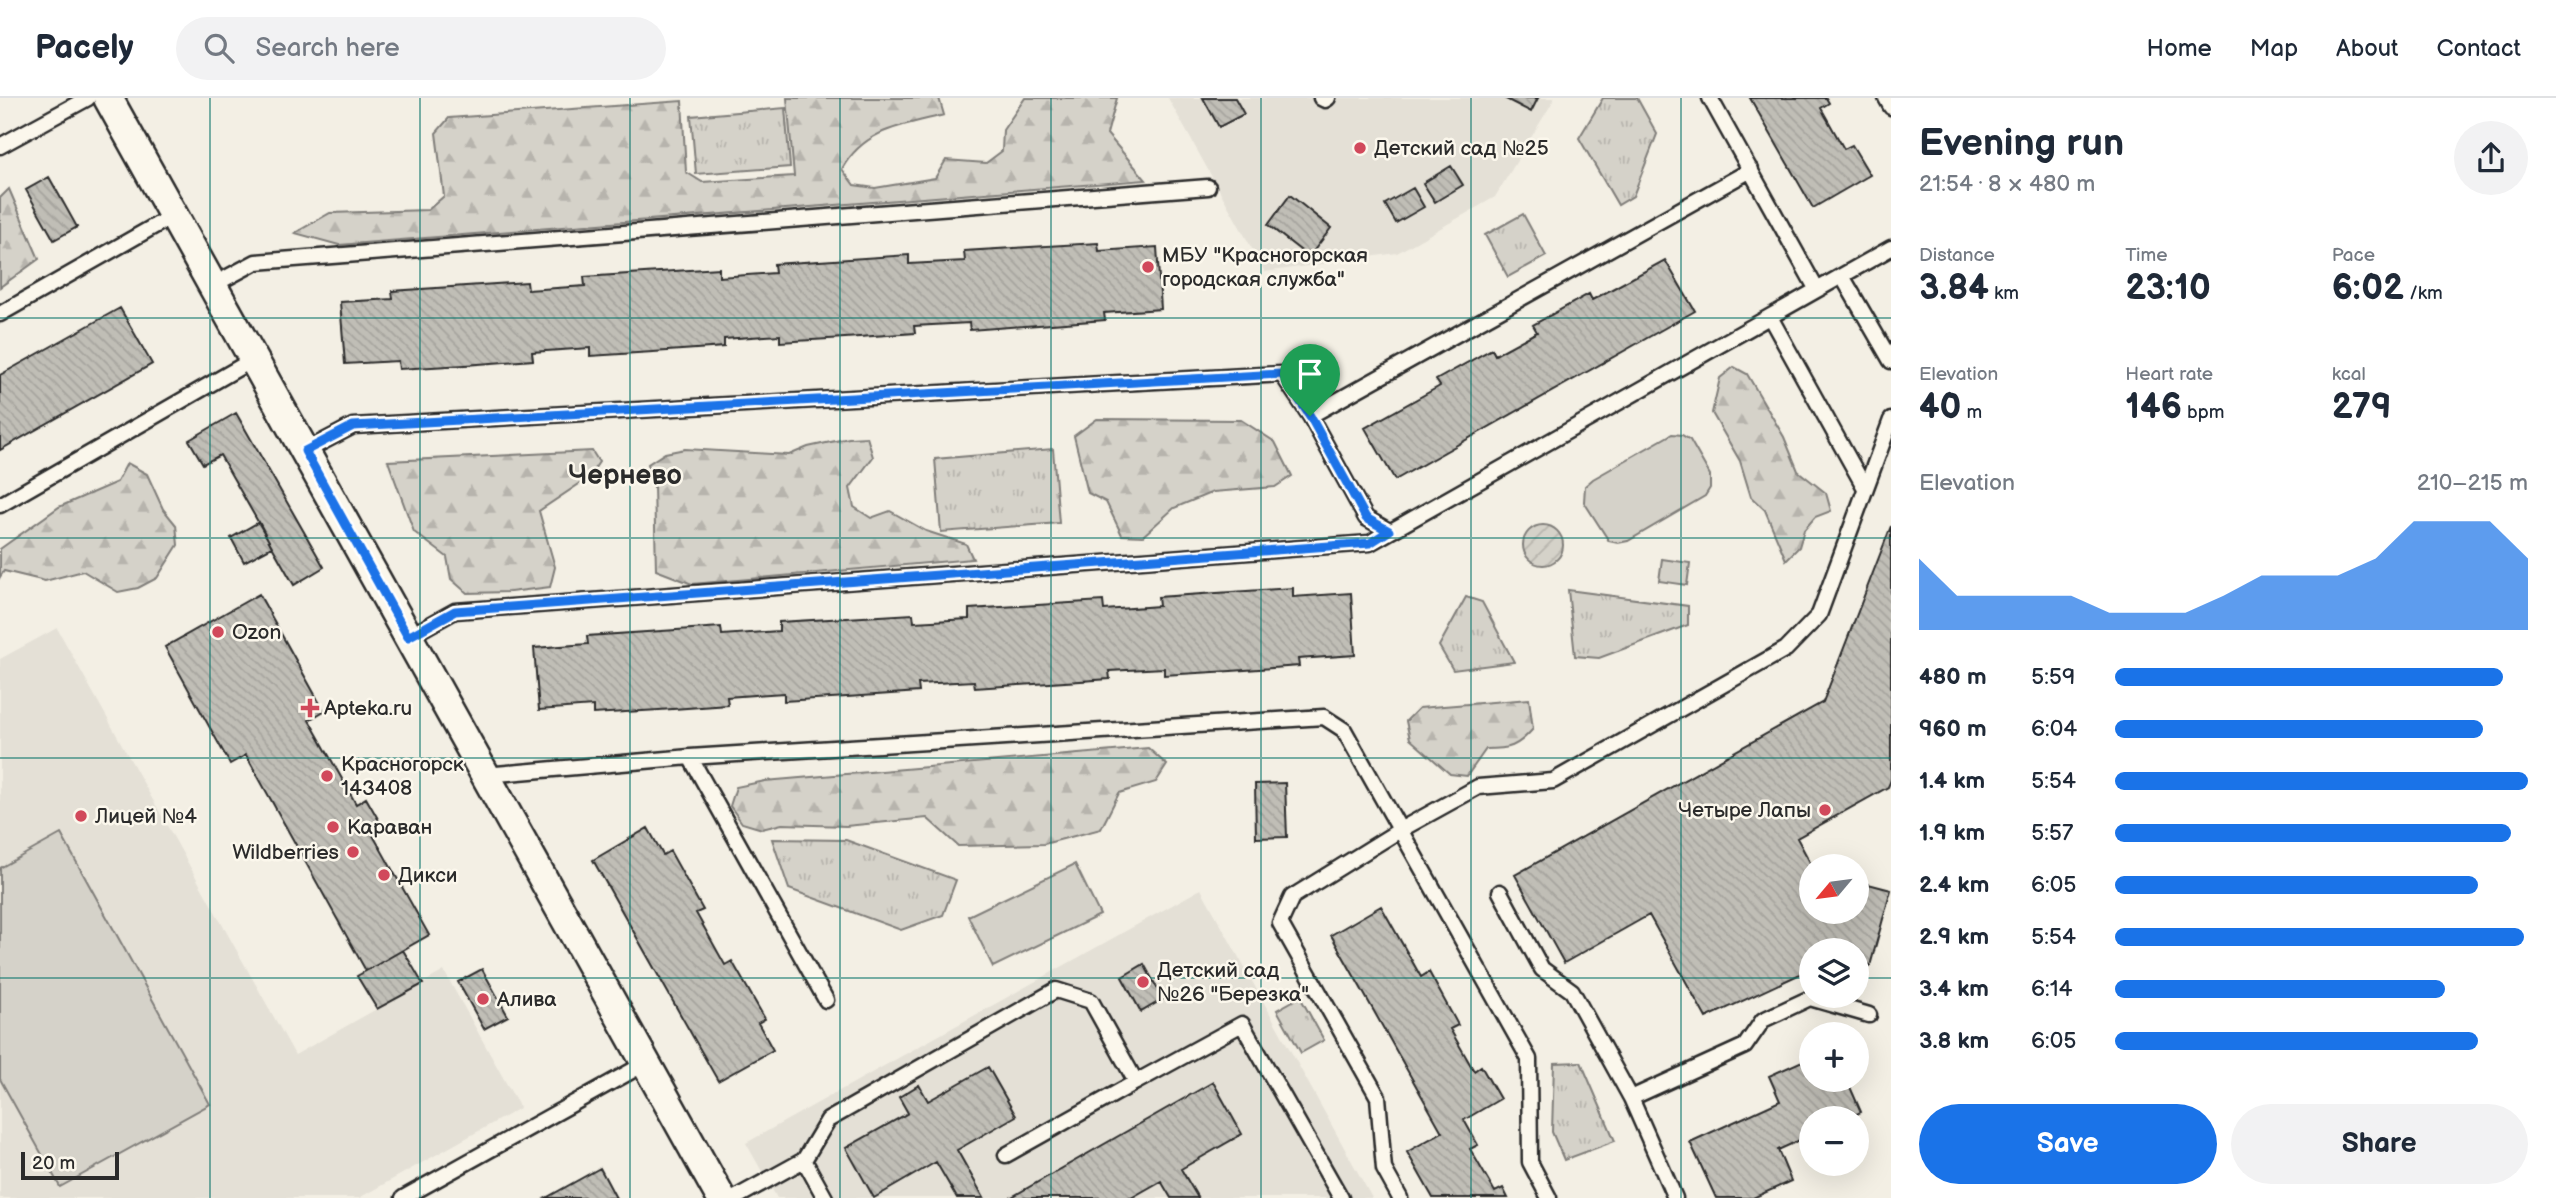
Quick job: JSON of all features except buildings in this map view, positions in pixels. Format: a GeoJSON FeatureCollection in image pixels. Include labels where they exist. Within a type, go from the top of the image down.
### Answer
{"type":"FeatureCollection","features":[{"type":"Feature","properties":{"kind":"street"},"geometry":{"type":"LineString","coordinates":[[108,98],[721,1198]]}},
{"type":"Feature","properties":{"kind":"lane"},"geometry":{"type":"LineString","coordinates":[[0,146],[88,98]]}},
{"type":"Feature","properties":{"kind":"lane"},"geometry":{"type":"LineString","coordinates":[[1321,98],[1328,98]]}},
{"type":"Feature","properties":{"kind":"lane"},"geometry":{"type":"LineString","coordinates":[[1710,98],[1817,290]]}},
{"type":"Feature","properties":{"kind":"lane"},"geometry":{"type":"LineString","coordinates":[[1886,98],[1891,107]]}},
{"type":"Feature","properties":{"kind":"lane"},"geometry":{"type":"LineString","coordinates":[[1310,416],[1751,170]]}},
{"type":"Feature","properties":{"kind":"lane"},"geometry":{"type":"LineString","coordinates":[[213,285],[256,262],[1208,187]]}},
{"type":"Feature","properties":{"kind":"lane"},"geometry":{"type":"LineString","coordinates":[[0,314],[174,215]]}},
{"type":"Feature","properties":{"kind":"lane"},"geometry":{"type":"LineString","coordinates":[[408,637],[455,611],[1370,543],[1891,248]]}},
{"type":"Feature","properties":{"kind":"lane"},"geometry":{"type":"LineString","coordinates":[[1842,276],[1891,361]]}},
{"type":"Feature","properties":{"kind":"lane"},"geometry":{"type":"LineString","coordinates":[[1770,317],[1866,488]]}},
{"type":"Feature","properties":{"kind":"lane"},"geometry":{"type":"LineString","coordinates":[[0,505],[254,359]]}},
{"type":"Feature","properties":{"kind":"lane"},"geometry":{"type":"LineString","coordinates":[[305,451],[353,426],[1282,374],[1310,416],[1366,518],[1389,531]]}},
{"type":"Feature","properties":{"kind":"lane"},"geometry":{"type":"LineString","coordinates":[[1400,1198],[1384,1169],[1378,1097],[1280,923],[1292,897],[1400,830],[1478,787],[1553,781],[1786,649],[1819,615],[1891,420]]}},
{"type":"Feature","properties":{"kind":"lane"},"geometry":{"type":"LineString","coordinates":[[485,775],[690,757],[1324,716],[1344,730],[1529,1059],[1530,1162],[1549,1198]]}},
{"type":"Feature","properties":{"kind":"lane"},"geometry":{"type":"LineString","coordinates":[[690,757],[826,1000]]}},
{"type":"Feature","properties":{"kind":"lane"},"geometry":{"type":"LineString","coordinates":[[1500,892],[1542,969],[1572,992],[1631,1098],[1675,1198]]}},
{"type":"Feature","properties":{"kind":"lane"},"geometry":{"type":"LineString","coordinates":[[735,1198],[804,1160],[828,1120],[1056,989],[1091,1001],[1136,1083]]}},
{"type":"Feature","properties":{"kind":"lane"},"geometry":{"type":"LineString","coordinates":[[1631,1098],[1745,1046],[1763,1020],[1810,998],[1869,1015]]}},
{"type":"Feature","properties":{"kind":"lane"},"geometry":{"type":"LineString","coordinates":[[1006,1155],[1242,1024],[1341,1198]]}},
{"type":"Feature","properties":{"kind":"lane"},"geometry":{"type":"LineString","coordinates":[[404,1198],[646,1063]]}},
{"type":"Feature","properties":{"kind":"lane"},"geometry":{"type":"LineString","coordinates":[[804,1160],[825,1198]]}},
{"type":"Feature","properties":{"kind":"shaded area","name":"Детский сад №25"},"geometry":{"type":"Polygon","coordinates":[[[1168,98],[1555,98],[1495,197],[1397,253],[1265,272],[1168,98]]]}},
{"type":"Feature","properties":{"kind":"shaded area","name":"Лицей №4"},"geometry":{"type":"Polygon","coordinates":[[[57,628],[295,1055],[444,971],[520,1108],[359,1198],[0,1198],[0,659],[57,628]]]}},
{"type":"Feature","properties":{"kind":"shaded area","name":"Детский сад №26 \"Березка\""},"geometry":{"type":"Polygon","coordinates":[[[1201,889],[1372,1198],[777,1198],[746,1143],[1201,889]]]}},
{"type":"Feature","properties":{"kind":"green space"},"geometry":{"type":"Polygon","coordinates":[[[787,98],[939,98],[944,115],[886,131],[861,145],[851,156],[842,169],[854,185],[875,188],[935,178],[946,160],[986,163],[1002,151],[1003,130],[1025,98],[1117,98],[1107,134],[1146,180],[339,245],[295,233],[330,213],[428,210],[444,196],[436,133],[449,118],[682,101],[686,172],[702,182],[794,176],[787,98]]]}},
{"type":"Feature","properties":{"kind":"green space"},"geometry":{"type":"Polygon","coordinates":[[[1603,98],[1637,98],[1657,134],[1633,196],[1618,205],[1579,138],[1603,98]]]}},
{"type":"Feature","properties":{"kind":"green space"},"geometry":{"type":"Polygon","coordinates":[[[785,108],[790,167],[696,174],[691,116],[785,108]]]}},
{"type":"Feature","properties":{"kind":"green space"},"geometry":{"type":"Polygon","coordinates":[[[9,189],[39,259],[0,287],[0,198],[9,189]]]}},
{"type":"Feature","properties":{"kind":"green space"},"geometry":{"type":"Polygon","coordinates":[[[1523,214],[1546,256],[1508,277],[1485,235],[1523,214]]]}},
{"type":"Feature","properties":{"kind":"green space"},"geometry":{"type":"Polygon","coordinates":[[[1734,367],[1747,374],[1784,437],[1798,471],[1826,493],[1831,511],[1815,517],[1804,530],[1799,547],[1786,560],[1765,510],[1751,497],[1740,461],[1712,413],[1720,378],[1734,367]]]}},
{"type":"Feature","properties":{"kind":"green space"},"geometry":{"type":"Polygon","coordinates":[[[1097,419],[1241,420],[1275,442],[1292,476],[1275,487],[1213,492],[1174,508],[1143,536],[1122,535],[1106,502],[1088,493],[1074,436],[1097,419]]]}},
{"type":"Feature","properties":{"kind":"green space"},"geometry":{"type":"Polygon","coordinates":[[[1672,434],[1682,435],[1690,440],[1710,475],[1710,488],[1705,496],[1628,541],[1609,541],[1584,502],[1585,486],[1672,434]]]}},
{"type":"Feature","properties":{"kind":"green space"},"geometry":{"type":"Polygon","coordinates":[[[867,437],[873,457],[850,488],[854,507],[871,518],[890,511],[926,531],[966,544],[973,559],[692,584],[656,570],[654,485],[648,464],[665,453],[685,449],[789,455],[808,447],[867,437]]]}},
{"type":"Feature","properties":{"kind":"green space"},"geometry":{"type":"Polygon","coordinates":[[[1053,449],[1059,523],[941,532],[935,459],[1053,449]]]}},
{"type":"Feature","properties":{"kind":"green space"},"geometry":{"type":"Polygon","coordinates":[[[592,451],[599,462],[588,478],[539,511],[555,567],[550,587],[510,592],[467,593],[451,579],[447,557],[414,532],[388,461],[592,451]]]}},
{"type":"Feature","properties":{"kind":"green space"},"geometry":{"type":"Polygon","coordinates":[[[127,463],[147,474],[163,509],[176,525],[178,545],[157,578],[138,588],[118,592],[83,571],[45,581],[4,571],[0,577],[0,549],[59,507],[117,482],[127,463]]]}},
{"type":"Feature","properties":{"kind":"green space"},"geometry":{"type":"Polygon","coordinates":[[[1543,525],[1551,526],[1557,531],[1562,537],[1562,553],[1557,559],[1551,564],[1543,565],[1535,564],[1529,559],[1524,553],[1523,545],[1524,537],[1529,531],[1535,526],[1543,525]]]}},
{"type":"Feature","properties":{"kind":"green space"},"geometry":{"type":"Polygon","coordinates":[[[1662,559],[1690,563],[1687,585],[1659,581],[1662,559]]]}},
{"type":"Feature","properties":{"kind":"green space"},"geometry":{"type":"Polygon","coordinates":[[[1568,590],[1688,606],[1688,625],[1599,658],[1575,656],[1568,590]]]}},
{"type":"Feature","properties":{"kind":"green space"},"geometry":{"type":"Polygon","coordinates":[[[1466,597],[1482,602],[1514,662],[1453,670],[1439,646],[1466,597]]]}},
{"type":"Feature","properties":{"kind":"green space"},"geometry":{"type":"Polygon","coordinates":[[[1529,699],[1533,729],[1512,746],[1486,749],[1467,776],[1450,774],[1410,739],[1406,721],[1419,708],[1529,699]]]}},
{"type":"Feature","properties":{"kind":"green space"},"geometry":{"type":"Polygon","coordinates":[[[1148,748],[1167,765],[1156,782],[1119,793],[1101,829],[1044,844],[958,846],[927,818],[846,826],[782,824],[762,829],[742,823],[730,806],[736,787],[765,781],[1148,748]]]}},
{"type":"Feature","properties":{"kind":"green space"},"geometry":{"type":"Polygon","coordinates":[[[61,834],[210,1104],[60,1187],[0,1079],[0,868],[61,834]]]}},
{"type":"Feature","properties":{"kind":"green space"},"geometry":{"type":"Polygon","coordinates":[[[772,839],[846,840],[956,880],[943,915],[901,930],[789,889],[772,839]]]}},
{"type":"Feature","properties":{"kind":"green space"},"geometry":{"type":"Polygon","coordinates":[[[1075,864],[1100,915],[993,967],[968,916],[1075,864]]]}},
{"type":"Feature","properties":{"kind":"green space"},"geometry":{"type":"Polygon","coordinates":[[[1300,997],[1324,1040],[1301,1053],[1277,1010],[1300,997]]]}},
{"type":"Feature","properties":{"kind":"green space"},"geometry":{"type":"Polygon","coordinates":[[[1581,1062],[1615,1141],[1564,1160],[1552,1132],[1554,1063],[1581,1062]]]}},
{"type":"Feature","properties":{"kind":"place","name":"Детский сад №25"},"geometry":{"type":"Point","coordinates":[1360,148]}},
{"type":"Feature","properties":{"kind":"place","name":"МБУ \"Красногорская городская служба\""},"geometry":{"type":"Point","coordinates":[1148,267]}},
{"type":"Feature","properties":{"kind":"place","name":"Ozon"},"geometry":{"type":"Point","coordinates":[218,632]}},
{"type":"Feature","properties":{"kind":"place","name":"Apteka.ru"},"geometry":{"type":"Point","coordinates":[310,708]}},
{"type":"Feature","properties":{"kind":"place","name":"Красногорск 143408"},"geometry":{"type":"Point","coordinates":[327,776]}},
{"type":"Feature","properties":{"kind":"place","name":"Четыре Лапы"},"geometry":{"type":"Point","coordinates":[1825,810]}},
{"type":"Feature","properties":{"kind":"place","name":"Лицей №4"},"geometry":{"type":"Point","coordinates":[81,816]}},
{"type":"Feature","properties":{"kind":"place","name":"Караван"},"geometry":{"type":"Point","coordinates":[333,827]}},
{"type":"Feature","properties":{"kind":"place","name":"Wildberries"},"geometry":{"type":"Point","coordinates":[353,852]}},
{"type":"Feature","properties":{"kind":"place","name":"Дикси"},"geometry":{"type":"Point","coordinates":[384,875]}},
{"type":"Feature","properties":{"kind":"place","name":"Детский сад №26 \"Березка\""},"geometry":{"type":"Point","coordinates":[1143,982]}},
{"type":"Feature","properties":{"kind":"place","name":"Алива"},"geometry":{"type":"Point","coordinates":[483,999]}},
{"type":"Feature","properties":{"kind":"district","name":"Чернево"},"geometry":{"type":"Point","coordinates":[625,474]}},
{"type":"Feature","properties":{"kind":"route"},"geometry":{"type":"LineString","coordinates":[[1282,374],[1310,416],[1366,518],[1389,531],[1370,543],[455,611],[408,637],[305,451],[353,426],[1282,374]]}}]}
